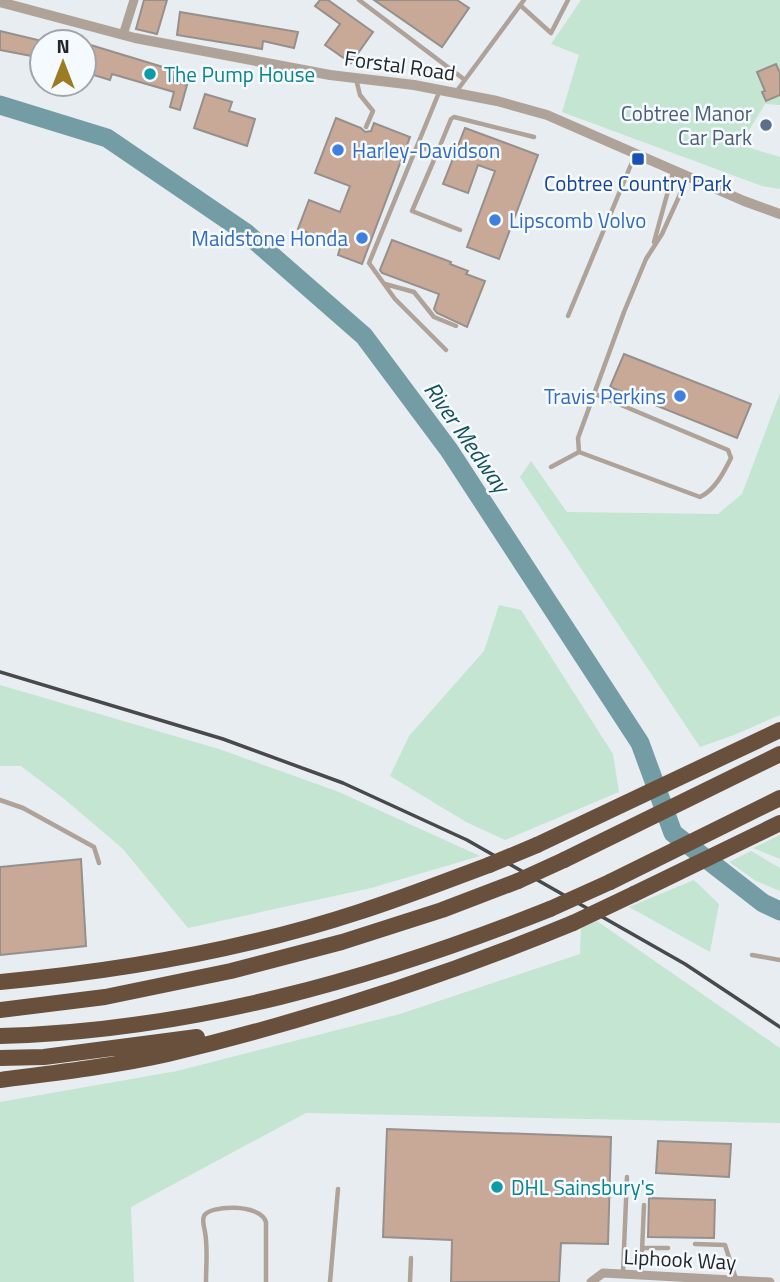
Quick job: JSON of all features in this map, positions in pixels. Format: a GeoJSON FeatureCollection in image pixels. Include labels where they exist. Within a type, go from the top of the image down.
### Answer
{"type":"FeatureCollection","features":[{"type":"Feature","properties":{"kind":"highway"},"geometry":{"type":"LineString","coordinates":[[0,982],[143,964],[281,934],[358,913],[537,845],[774,733]]}},
{"type":"Feature","properties":{"kind":"highway"},"geometry":{"type":"LineString","coordinates":[[0,1010],[106,997],[231,971],[342,942],[442,910],[518,881],[779,755]]}},
{"type":"Feature","properties":{"kind":"highway"},"geometry":{"type":"LineString","coordinates":[[0,1036],[71,1032],[144,1023],[263,1001],[386,969],[467,942],[550,909],[780,798]]}},
{"type":"Feature","properties":{"kind":"highway"},"geometry":{"type":"LineString","coordinates":[[0,1080],[167,1054],[436,976],[573,923],[780,823]]}},
{"type":"Feature","properties":{"kind":"highway"},"geometry":{"type":"LineString","coordinates":[[0,1058],[44,1057],[135,1046],[224,1033],[319,1012]]}},
{"type":"Feature","properties":{"kind":"street"},"geometry":{"type":"LineString","coordinates":[[123,34],[134,0]]}},
{"type":"Feature","properties":{"kind":"street","name":"Forstal Road"},"geometry":{"type":"LineString","coordinates":[[0,2],[123,34],[356,78],[497,101],[547,115],[780,214]]}},
{"type":"Feature","properties":{"kind":"street","name":"Liphook Way"},"geometry":{"type":"LineString","coordinates":[[591,1282],[603,1273],[770,1282]]}},
{"type":"Feature","properties":{"kind":"lane"},"geometry":{"type":"LineString","coordinates":[[359,0],[465,80]]}},
{"type":"Feature","properties":{"kind":"lane"},"geometry":{"type":"LineString","coordinates":[[456,93],[522,2],[551,33],[568,0]]}},
{"type":"Feature","properties":{"kind":"lane"},"geometry":{"type":"LineString","coordinates":[[356,78],[360,95],[373,111],[366,127]]}},
{"type":"Feature","properties":{"kind":"lane"},"geometry":{"type":"LineString","coordinates":[[440,90],[369,263],[395,299],[446,351]]}},
{"type":"Feature","properties":{"kind":"lane"},"geometry":{"type":"LineString","coordinates":[[460,230],[438,219],[412,211],[451,119],[454,117],[534,137]]}},
{"type":"Feature","properties":{"kind":"lane"},"geometry":{"type":"LineString","coordinates":[[417,146],[438,153]]}},
{"type":"Feature","properties":{"kind":"lane"},"geometry":{"type":"LineString","coordinates":[[568,316],[636,154]]}},
{"type":"Feature","properties":{"kind":"lane"},"geometry":{"type":"LineString","coordinates":[[579,452],[578,438],[624,312],[654,243],[674,171]]}},
{"type":"Feature","properties":{"kind":"lane"},"geometry":{"type":"LineString","coordinates":[[654,243],[662,234],[688,177]]}},
{"type":"Feature","properties":{"kind":"lane"},"geometry":{"type":"LineString","coordinates":[[384,284],[414,292],[434,317],[456,326]]}},
{"type":"Feature","properties":{"kind":"lane"},"geometry":{"type":"LineString","coordinates":[[551,467],[579,452],[689,495],[704,496],[717,483],[731,457],[728,450],[708,439],[595,394]]}},
{"type":"Feature","properties":{"kind":"lane"},"geometry":{"type":"LineString","coordinates":[[0,800],[23,808],[94,846],[99,863]]}},
{"type":"Feature","properties":{"kind":"lane"},"geometry":{"type":"LineString","coordinates":[[752,955],[780,960]]}},
{"type":"Feature","properties":{"kind":"lane"},"geometry":{"type":"LineString","coordinates":[[623,1273],[627,1177]]}},
{"type":"Feature","properties":{"kind":"lane"},"geometry":{"type":"LineString","coordinates":[[330,1282],[338,1189]]}},
{"type":"Feature","properties":{"kind":"lane"},"geometry":{"type":"LineString","coordinates":[[641,1274],[644,1205]]}},
{"type":"Feature","properties":{"kind":"lane"},"geometry":{"type":"LineString","coordinates":[[206,1282],[206,1236],[203,1218],[212,1209],[258,1210],[264,1216],[266,1282]]}},
{"type":"Feature","properties":{"kind":"lane"},"geometry":{"type":"LineString","coordinates":[[695,1244],[725,1245],[736,1279]]}},
{"type":"Feature","properties":{"kind":"lane"},"geometry":{"type":"LineString","coordinates":[[642,1248],[668,1248]]}},
{"type":"Feature","properties":{"kind":"lane"},"geometry":{"type":"LineString","coordinates":[[410,1282],[411,1258]]}},
{"type":"Feature","properties":{"kind":"green space"},"geometry":{"type":"Polygon","coordinates":[[[581,0],[780,0],[780,105],[765,104],[740,145],[780,157],[780,189],[762,186],[562,112],[579,55],[551,44],[581,0]]]}},
{"type":"Feature","properties":{"kind":"green space"},"geometry":{"type":"Polygon","coordinates":[[[780,393],[780,715],[700,747],[520,477],[531,461],[567,512],[718,514],[742,494],[780,393]]]}},
{"type":"Feature","properties":{"kind":"green space"},"geometry":{"type":"Polygon","coordinates":[[[499,605],[521,610],[613,754],[619,792],[505,840],[466,822],[390,776],[409,736],[484,651],[499,605]]]}},
{"type":"Feature","properties":{"kind":"green space"},"geometry":{"type":"Polygon","coordinates":[[[0,685],[219,749],[339,792],[480,856],[371,888],[188,928],[122,848],[21,766],[0,766],[0,685]]]}},
{"type":"Feature","properties":{"kind":"green space"},"geometry":{"type":"Polygon","coordinates":[[[780,835],[780,859],[753,848],[780,835]]]}},
{"type":"Feature","properties":{"kind":"green space"},"geometry":{"type":"Polygon","coordinates":[[[751,851],[780,868],[780,891],[756,881],[729,862],[751,851]]]}},
{"type":"Feature","properties":{"kind":"green space"},"geometry":{"type":"Polygon","coordinates":[[[694,880],[719,904],[710,952],[629,907],[694,880]]]}},
{"type":"Feature","properties":{"kind":"green space"},"geometry":{"type":"Polygon","coordinates":[[[597,921],[780,1048],[780,1123],[306,1113],[131,1207],[134,1282],[0,1282],[0,1102],[177,1071],[400,1014],[580,954],[581,928],[597,921]]]}},
{"type":"Feature","properties":{"kind":"building"},"geometry":{"type":"Polygon","coordinates":[[[144,0],[167,0],[157,34],[136,29],[144,0]]]}},
{"type":"Feature","properties":{"kind":"building"},"geometry":{"type":"Polygon","coordinates":[[[320,0],[328,0],[373,32],[351,63],[325,45],[340,24],[315,6],[320,0]]]}},
{"type":"Feature","properties":{"kind":"building"},"geometry":{"type":"Polygon","coordinates":[[[374,0],[457,0],[469,8],[442,47],[374,0]]]}},
{"type":"Feature","properties":{"kind":"building"},"geometry":{"type":"Polygon","coordinates":[[[180,12],[298,32],[294,48],[263,41],[262,49],[177,35],[180,12]]]}},
{"type":"Feature","properties":{"kind":"building"},"geometry":{"type":"Polygon","coordinates":[[[0,31],[28,38],[28,55],[0,50],[0,31]]]}},
{"type":"Feature","properties":{"kind":"building"},"geometry":{"type":"Polygon","coordinates":[[[98,47],[176,71],[173,81],[187,85],[180,110],[170,107],[174,92],[112,74],[110,80],[98,76],[98,47]]]}},
{"type":"Feature","properties":{"kind":"building"},"geometry":{"type":"Polygon","coordinates":[[[776,64],[780,73],[780,95],[766,101],[757,72],[776,64]]]}},
{"type":"Feature","properties":{"kind":"building"},"geometry":{"type":"Polygon","coordinates":[[[205,94],[232,102],[229,111],[255,119],[247,146],[194,128],[205,94]]]}},
{"type":"Feature","properties":{"kind":"building"},"geometry":{"type":"Polygon","coordinates":[[[336,118],[365,132],[371,131],[374,123],[410,137],[362,264],[338,255],[341,245],[298,229],[309,200],[340,212],[350,186],[315,173],[336,118]]]}},
{"type":"Feature","properties":{"kind":"building","name":"Lipscomb Volvo"},"geometry":{"type":"Polygon","coordinates":[[[465,128],[538,155],[499,259],[467,247],[495,171],[478,165],[468,193],[443,184],[465,128]]]}},
{"type":"Feature","properties":{"kind":"building","name":"Lipscomb Volvo"},"geometry":{"type":"Polygon","coordinates":[[[392,240],[451,262],[450,264],[468,271],[466,274],[485,281],[467,327],[437,313],[434,309],[439,294],[382,273],[380,270],[392,240]]]}},
{"type":"Feature","properties":{"kind":"building","name":"Travis Perkins"},"geometry":{"type":"Polygon","coordinates":[[[624,354],[751,404],[737,438],[610,387],[624,354]]]}},
{"type":"Feature","properties":{"kind":"building"},"geometry":{"type":"Polygon","coordinates":[[[81,859],[86,946],[0,955],[0,867],[81,859]]]}},
{"type":"Feature","properties":{"kind":"building","name":"DHL Sainsbury's"},"geometry":{"type":"Polygon","coordinates":[[[387,1129],[611,1137],[608,1244],[561,1243],[559,1282],[451,1282],[452,1240],[383,1237],[387,1129]]]}},
{"type":"Feature","properties":{"kind":"building"},"geometry":{"type":"Polygon","coordinates":[[[658,1141],[731,1144],[729,1177],[656,1173],[658,1141]]]}},
{"type":"Feature","properties":{"kind":"building"},"geometry":{"type":"Polygon","coordinates":[[[649,1198],[715,1200],[714,1238],[648,1237],[649,1198]]]}},
{"type":"Feature","properties":{"kind":"waterway","name":"River Medway"},"geometry":{"type":"LineString","coordinates":[[0,105],[107,138],[245,232],[364,336],[449,450],[640,743],[673,833],[763,903],[780,911]]}},
{"type":"Feature","properties":{"kind":"railway"},"geometry":{"type":"LineString","coordinates":[[0,672],[223,739],[343,783],[467,840],[685,964],[780,1027]]}},
{"type":"Feature","properties":{"kind":"place","name":"The Pump House"},"geometry":{"type":"Point","coordinates":[150,74]}},
{"type":"Feature","properties":{"kind":"place","name":"Cobtree Manor Car Park"},"geometry":{"type":"Point","coordinates":[766,125]}},
{"type":"Feature","properties":{"kind":"place","name":"Harley-Davidson"},"geometry":{"type":"Point","coordinates":[338,150]}},
{"type":"Feature","properties":{"kind":"place","name":"Cobtree Country Park"},"geometry":{"type":"Point","coordinates":[638,159]}},
{"type":"Feature","properties":{"kind":"place","name":"Lipscomb Volvo"},"geometry":{"type":"Point","coordinates":[495,220]}},
{"type":"Feature","properties":{"kind":"place","name":"Maidstone Honda"},"geometry":{"type":"Point","coordinates":[362,238]}},
{"type":"Feature","properties":{"kind":"place","name":"Travis Perkins"},"geometry":{"type":"Point","coordinates":[680,396]}},
{"type":"Feature","properties":{"kind":"place","name":"DHL Sainsbury's"},"geometry":{"type":"Point","coordinates":[497,1187]}}]}
